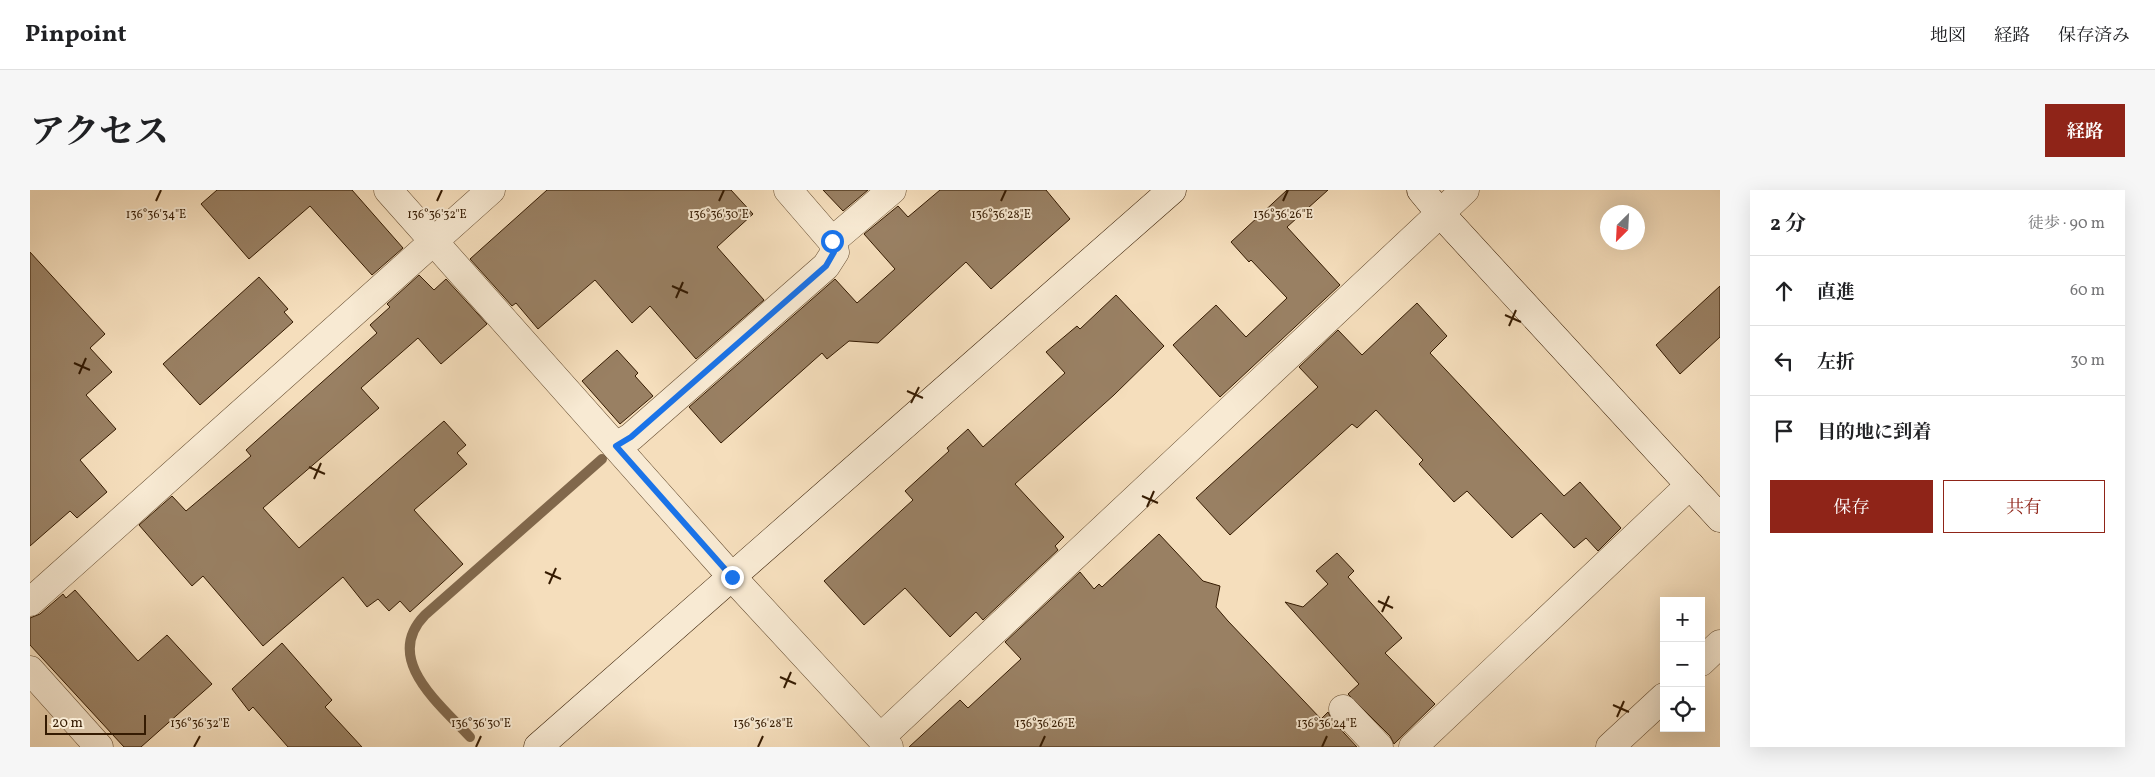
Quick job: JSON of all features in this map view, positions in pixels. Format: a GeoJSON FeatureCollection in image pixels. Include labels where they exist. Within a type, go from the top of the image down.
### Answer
{"type":"FeatureCollection","features":[{"type":"Feature","properties":{"kind":"street"},"geometry":{"type":"LineString","coordinates":[[388,190],[732,577],[885,742],[1465,190]]}},
{"type":"Feature","properties":{"kind":"street"},"geometry":{"type":"LineString","coordinates":[[30,602],[491,190]]}},
{"type":"Feature","properties":{"kind":"street"},"geometry":{"type":"LineString","coordinates":[[616,446],[631,437],[826,266],[834,252],[832,241],[788,190]]}},
{"type":"Feature","properties":{"kind":"street"},"geometry":{"type":"LineString","coordinates":[[832,241],[892,190]]}},
{"type":"Feature","properties":{"kind":"street"},"geometry":{"type":"LineString","coordinates":[[538,747],[1172,190]]}},
{"type":"Feature","properties":{"kind":"street"},"geometry":{"type":"LineString","coordinates":[[1421,190],[1440,214],[1720,518]]}},
{"type":"Feature","properties":{"kind":"street"},"geometry":{"type":"LineString","coordinates":[[1413,747],[1690,485]]}},
{"type":"Feature","properties":{"kind":"street"},"geometry":{"type":"LineString","coordinates":[[1705,658],[1720,644]]}},
{"type":"Feature","properties":{"kind":"street"},"geometry":{"type":"LineString","coordinates":[[30,670],[99,747]]}},
{"type":"Feature","properties":{"kind":"street"},"geometry":{"type":"LineString","coordinates":[[1610,747],[1660,701]]}},
{"type":"Feature","properties":{"kind":"street"},"geometry":{"type":"LineString","coordinates":[[1343,709],[1380,747]]}},
{"type":"Feature","properties":{"kind":"building"},"geometry":{"type":"Polygon","coordinates":[[[217,190],[352,190],[403,248],[372,275],[310,206],[249,259],[201,204],[217,190]]]}},
{"type":"Feature","properties":{"kind":"building"},"geometry":{"type":"Polygon","coordinates":[[[547,190],[731,190],[753,214],[717,247],[764,300],[696,359],[650,306],[632,323],[595,280],[538,329],[516,303],[512,306],[470,259],[547,190]]]}},
{"type":"Feature","properties":{"kind":"building"},"geometry":{"type":"Polygon","coordinates":[[[823,190],[868,190],[843,211],[823,190]]]}},
{"type":"Feature","properties":{"kind":"building"},"geometry":{"type":"Polygon","coordinates":[[[940,190],[1046,190],[1070,219],[991,289],[966,262],[878,343],[849,341],[827,359],[822,353],[721,443],[689,407],[835,279],[857,303],[895,269],[864,234],[898,206],[908,217],[940,190]]]}},
{"type":"Feature","properties":{"kind":"building"},"geometry":{"type":"Polygon","coordinates":[[[1287,190],[1328,190],[1287,227],[1340,285],[1220,397],[1173,345],[1216,305],[1246,337],[1287,298],[1231,242],[1287,190]]]}},
{"type":"Feature","properties":{"kind":"building"},"geometry":{"type":"Polygon","coordinates":[[[30,252],[105,334],[90,348],[112,372],[86,395],[116,429],[80,460],[107,492],[77,518],[70,511],[30,546],[30,252]]]}},
{"type":"Feature","properties":{"kind":"building"},"geometry":{"type":"Polygon","coordinates":[[[419,275],[434,290],[446,279],[487,324],[441,364],[418,338],[361,388],[379,408],[263,508],[299,548],[444,421],[466,445],[457,453],[467,464],[414,510],[463,564],[410,612],[400,601],[389,611],[378,599],[367,607],[343,577],[263,646],[203,576],[192,586],[139,525],[172,496],[186,511],[251,456],[246,450],[377,333],[370,325],[390,307],[387,304],[419,275]]]}},
{"type":"Feature","properties":{"kind":"building"},"geometry":{"type":"Polygon","coordinates":[[[259,277],[288,309],[284,312],[293,322],[200,405],[163,364],[259,277]]]}},
{"type":"Feature","properties":{"kind":"building"},"geometry":{"type":"Polygon","coordinates":[[[1720,286],[1720,337],[1680,374],[1656,345],[1720,286]]]}},
{"type":"Feature","properties":{"kind":"building"},"geometry":{"type":"Polygon","coordinates":[[[1116,295],[1164,346],[1114,395],[1015,484],[1064,537],[1055,546],[1058,550],[983,620],[976,612],[950,637],[905,588],[864,625],[824,581],[913,500],[905,491],[949,451],[947,448],[968,429],[983,447],[1065,373],[1046,352],[1077,326],[1080,329],[1116,295]]]}},
{"type":"Feature","properties":{"kind":"building"},"geometry":{"type":"Polygon","coordinates":[[[1417,303],[1447,336],[1430,353],[1564,496],[1580,482],[1621,528],[1598,551],[1586,538],[1574,548],[1541,513],[1512,538],[1467,491],[1454,502],[1419,464],[1423,460],[1376,410],[1357,428],[1352,424],[1230,535],[1196,498],[1318,387],[1299,367],[1338,330],[1362,355],[1417,303]]]}},
{"type":"Feature","properties":{"kind":"building"},"geometry":{"type":"Polygon","coordinates":[[[617,350],[638,373],[635,376],[653,396],[620,424],[582,381],[617,350]]]}},
{"type":"Feature","properties":{"kind":"building"},"geometry":{"type":"Polygon","coordinates":[[[1159,534],[1203,581],[1220,586],[1216,607],[1321,719],[1328,712],[1332,720],[1357,747],[909,747],[960,700],[968,708],[1021,659],[1005,642],[1080,572],[1094,589],[1099,584],[1102,587],[1159,534]]]}},
{"type":"Feature","properties":{"kind":"building"},"geometry":{"type":"Polygon","coordinates":[[[1337,553],[1354,571],[1348,577],[1402,638],[1385,653],[1435,704],[1394,744],[1390,736],[1348,694],[1359,684],[1285,602],[1303,607],[1328,584],[1316,571],[1337,553]]]}},
{"type":"Feature","properties":{"kind":"building"},"geometry":{"type":"Polygon","coordinates":[[[75,590],[138,661],[167,635],[212,684],[141,747],[124,747],[30,645],[30,618],[40,614],[63,594],[66,598],[75,590]]]}},
{"type":"Feature","properties":{"kind":"building"},"geometry":{"type":"Polygon","coordinates":[[[282,643],[332,700],[325,707],[362,747],[288,747],[253,707],[249,711],[232,689],[282,643]]]}},
{"type":"Feature","properties":{"kind":"waterway"},"geometry":{"type":"LineString","coordinates":[[470,737],[444,710],[420,680],[412,664],[410,648],[413,632],[425,615],[602,459]]}},
{"type":"Feature","properties":{"kind":"route"},"geometry":{"type":"LineString","coordinates":[[732,577],[616,446],[631,437],[826,266],[834,252],[832,241]]}}]}
